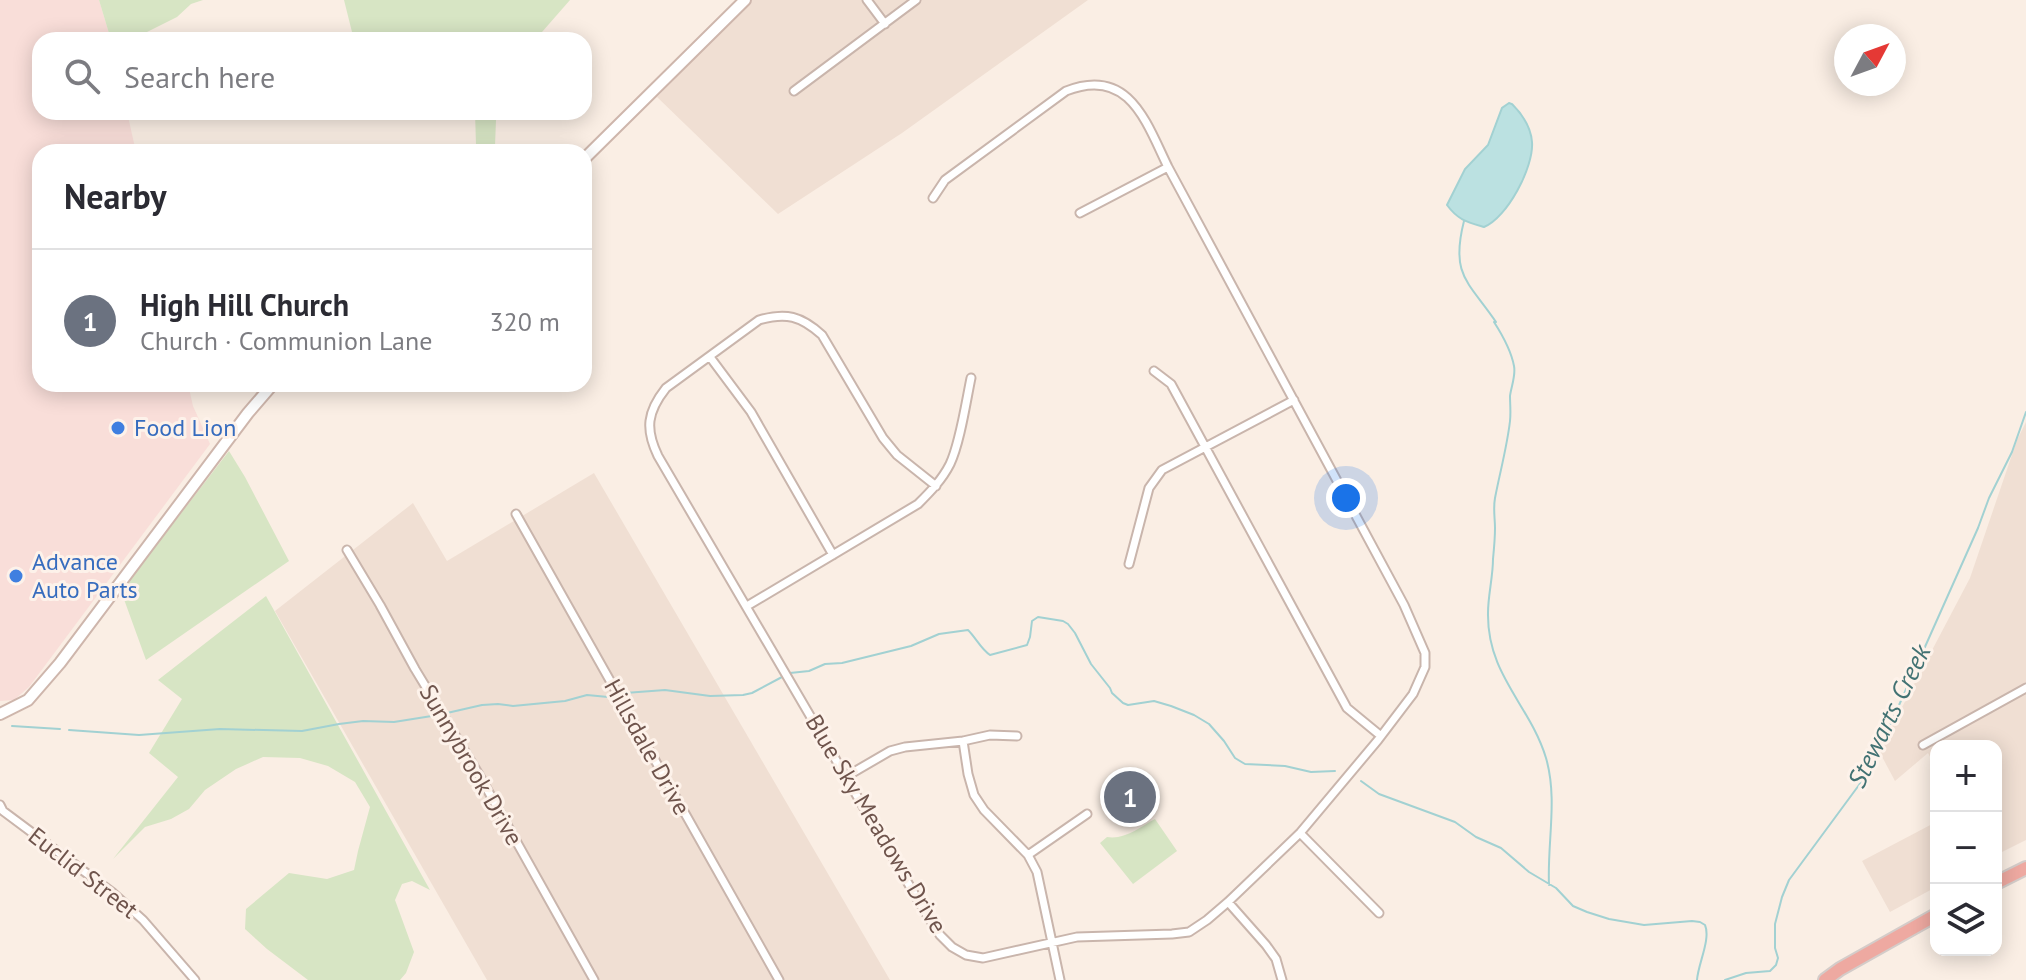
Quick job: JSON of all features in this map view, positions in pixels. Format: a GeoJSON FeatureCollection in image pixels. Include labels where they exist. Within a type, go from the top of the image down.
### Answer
{"type":"FeatureCollection","features":[{"type":"Feature","properties":{"kind":"highway"},"geometry":{"type":"LineString","coordinates":[[2002,880],[2026,868]]}},
{"type":"Feature","properties":{"kind":"highway"},"geometry":{"type":"LineString","coordinates":[[1825,980],[1930,918]]}},
{"type":"Feature","properties":{"kind":"main road"},"geometry":{"type":"LineString","coordinates":[[592,151],[745,0]]}},
{"type":"Feature","properties":{"kind":"main road"},"geometry":{"type":"LineString","coordinates":[[0,714],[28,700],[60,663],[266,392]]}},
{"type":"Feature","properties":{"kind":"street"},"geometry":{"type":"LineString","coordinates":[[867,0],[885,24]]}},
{"type":"Feature","properties":{"kind":"street"},"geometry":{"type":"LineString","coordinates":[[794,91],[916,0]]}},
{"type":"Feature","properties":{"kind":"street","name":"Blue Sky Meadows Drive"},"geometry":{"type":"LineString","coordinates":[[933,198],[945,180],[1066,91],[1082,84],[1103,85],[1121,91],[1136,106],[1398,593],[1425,653],[1425,667],[1413,694],[1300,833],[1228,902],[1189,932],[1077,937],[983,958],[966,955],[940,935],[922,907],[658,456],[650,439],[649,423],[654,403],[666,388],[759,320],[776,315],[793,317],[809,323],[822,335],[883,438],[897,455],[936,486]]}},
{"type":"Feature","properties":{"kind":"street"},"geometry":{"type":"LineString","coordinates":[[1080,213],[1168,167]]}},
{"type":"Feature","properties":{"kind":"street"},"geometry":{"type":"LineString","coordinates":[[710,357],[751,412],[833,555]]}},
{"type":"Feature","properties":{"kind":"street"},"geometry":{"type":"LineString","coordinates":[[1154,371],[1171,384],[1347,708],[1381,736]]}},
{"type":"Feature","properties":{"kind":"street"},"geometry":{"type":"LineString","coordinates":[[747,606],[918,504],[936,486],[951,462],[971,378]]}},
{"type":"Feature","properties":{"kind":"street"},"geometry":{"type":"LineString","coordinates":[[1129,564],[1149,488],[1162,470],[1294,400]]}},
{"type":"Feature","properties":{"kind":"street","name":"Hillsdale Drive"},"geometry":{"type":"LineString","coordinates":[[516,514],[779,980]]}},
{"type":"Feature","properties":{"kind":"street","name":"Sunnybrook Drive"},"geometry":{"type":"LineString","coordinates":[[347,550],[478,773],[594,980]]}},
{"type":"Feature","properties":{"kind":"street"},"geometry":{"type":"LineString","coordinates":[[1923,745],[2026,688]]}},
{"type":"Feature","properties":{"kind":"street"},"geometry":{"type":"LineString","coordinates":[[847,776],[890,751],[905,747],[990,735],[1017,736]]}},
{"type":"Feature","properties":{"kind":"street"},"geometry":{"type":"LineString","coordinates":[[963,741],[974,795],[984,810],[1028,855],[1037,872],[1060,980]]}},
{"type":"Feature","properties":{"kind":"street","name":"Euclid Street"},"geometry":{"type":"LineString","coordinates":[[0,805],[3,811],[119,898],[143,920],[195,980]]}},
{"type":"Feature","properties":{"kind":"street"},"geometry":{"type":"LineString","coordinates":[[1028,855],[1087,814]]}},
{"type":"Feature","properties":{"kind":"street"},"geometry":{"type":"LineString","coordinates":[[1300,833],[1379,913]]}},
{"type":"Feature","properties":{"kind":"street"},"geometry":{"type":"LineString","coordinates":[[1228,902],[1276,959],[1282,980]]}},
{"type":"Feature","properties":{"kind":"shaded area"},"geometry":{"type":"Polygon","coordinates":[[[0,0],[99,0],[109,32],[32,32],[32,120],[129,120],[134,144],[32,144],[32,392],[190,392],[210,444],[29,687],[14,700],[0,701],[0,0]]]}},
{"type":"Feature","properties":{"kind":"shaded area"},"geometry":{"type":"Polygon","coordinates":[[[752,0],[1088,0],[902,133],[778,214],[657,97],[752,0]]]}},
{"type":"Feature","properties":{"kind":"shaded area"},"geometry":{"type":"Polygon","coordinates":[[[2026,422],[2026,840],[2002,852],[2002,740],[1930,740],[1930,757],[1928,753],[1895,781],[1879,751],[1970,578],[2026,422]]]}},
{"type":"Feature","properties":{"kind":"shaded area"},"geometry":{"type":"Polygon","coordinates":[[[594,473],[890,980],[487,980],[275,611],[413,503],[447,561],[594,473]]]}},
{"type":"Feature","properties":{"kind":"shaded area"},"geometry":{"type":"Polygon","coordinates":[[[1930,825],[1930,890],[1890,912],[1862,861],[1930,825]]]}},
{"type":"Feature","properties":{"kind":"green space"},"geometry":{"type":"Polygon","coordinates":[[[99,0],[203,0],[191,4],[177,17],[147,32],[109,32],[99,0]]]}},
{"type":"Feature","properties":{"kind":"green space"},"geometry":{"type":"Polygon","coordinates":[[[344,0],[570,0],[542,32],[352,32],[344,0]]]}},
{"type":"Feature","properties":{"kind":"green space"},"geometry":{"type":"Polygon","coordinates":[[[475,120],[496,120],[495,144],[476,144],[475,120]]]}},
{"type":"Feature","properties":{"kind":"green space"},"geometry":{"type":"Polygon","coordinates":[[[229,451],[289,561],[146,660],[121,591],[229,451]]]}},
{"type":"Feature","properties":{"kind":"green space"},"geometry":{"type":"Polygon","coordinates":[[[266,596],[430,890],[412,881],[402,884],[395,900],[414,952],[400,980],[308,980],[245,929],[246,909],[289,873],[327,879],[354,870],[370,807],[355,782],[328,766],[300,758],[263,757],[236,769],[205,790],[189,809],[171,819],[145,827],[113,859],[178,777],[149,753],[182,699],[158,680],[266,596]]]}},
{"type":"Feature","properties":{"kind":"green space"},"geometry":{"type":"Polygon","coordinates":[[[1155,819],[1177,851],[1133,884],[1100,843],[1107,837],[1120,837],[1132,832],[1155,819]]]}},
{"type":"Feature","properties":{"kind":"water"},"geometry":{"type":"Polygon","coordinates":[[[1509,103],[1528,126],[1532,142],[1529,165],[1510,203],[1493,222],[1484,227],[1463,220],[1447,205],[1465,169],[1488,145],[1502,108],[1509,103]]]}},
{"type":"Feature","properties":{"kind":"waterway"},"geometry":{"type":"LineString","coordinates":[[1464,221],[1459,254],[1461,267],[1470,287],[1496,322],[1514,366],[1509,431],[1494,502],[1495,540],[1488,613],[1494,654],[1546,758],[1552,805],[1549,885]]}},
{"type":"Feature","properties":{"kind":"waterway","name":"Stewarts Creek"},"geometry":{"type":"LineString","coordinates":[[1725,980],[1746,973],[1770,971],[1776,965],[1775,924],[1789,880],[1859,785],[1883,741],[2012,452],[2026,412]]}},
{"type":"Feature","properties":{"kind":"waterway"},"geometry":{"type":"LineString","coordinates":[[790,673],[911,646],[939,634],[968,630],[990,655],[1027,645],[1032,621],[1038,617],[1063,621],[1075,633],[1091,664],[1112,693],[1123,703],[1154,701],[1194,715],[1209,724],[1235,758],[1245,764],[1285,766],[1311,772],[1335,771]]}},
{"type":"Feature","properties":{"kind":"waterway"},"geometry":{"type":"LineString","coordinates":[[625,693],[665,690],[710,696],[743,695],[782,677]]}},
{"type":"Feature","properties":{"kind":"waterway"},"geometry":{"type":"LineString","coordinates":[[447,713],[482,705],[513,706],[565,701],[587,695],[615,696]]}},
{"type":"Feature","properties":{"kind":"waterway"},"geometry":{"type":"LineString","coordinates":[[69,730],[139,735],[220,729],[302,731],[363,721],[394,722],[438,715]]}},
{"type":"Feature","properties":{"kind":"waterway"},"geometry":{"type":"LineString","coordinates":[[12,726],[60,729]]}},
{"type":"Feature","properties":{"kind":"waterway"},"geometry":{"type":"LineString","coordinates":[[1361,781],[1379,794],[1455,822],[1476,837],[1501,848],[1529,872],[1556,888],[1573,906],[1587,912],[1644,925],[1700,922],[1705,925],[1706,937],[1697,980]]}},
{"type":"Feature","properties":{"kind":"place","name":"Food Lion"},"geometry":{"type":"Point","coordinates":[118,428]}},
{"type":"Feature","properties":{"kind":"place","name":"Advance Auto Parts"},"geometry":{"type":"Point","coordinates":[16,576]}},
{"type":"Feature","properties":{"kind":"place","name":"High Hill Church"},"geometry":{"type":"Point","coordinates":[1130,797]}}]}
